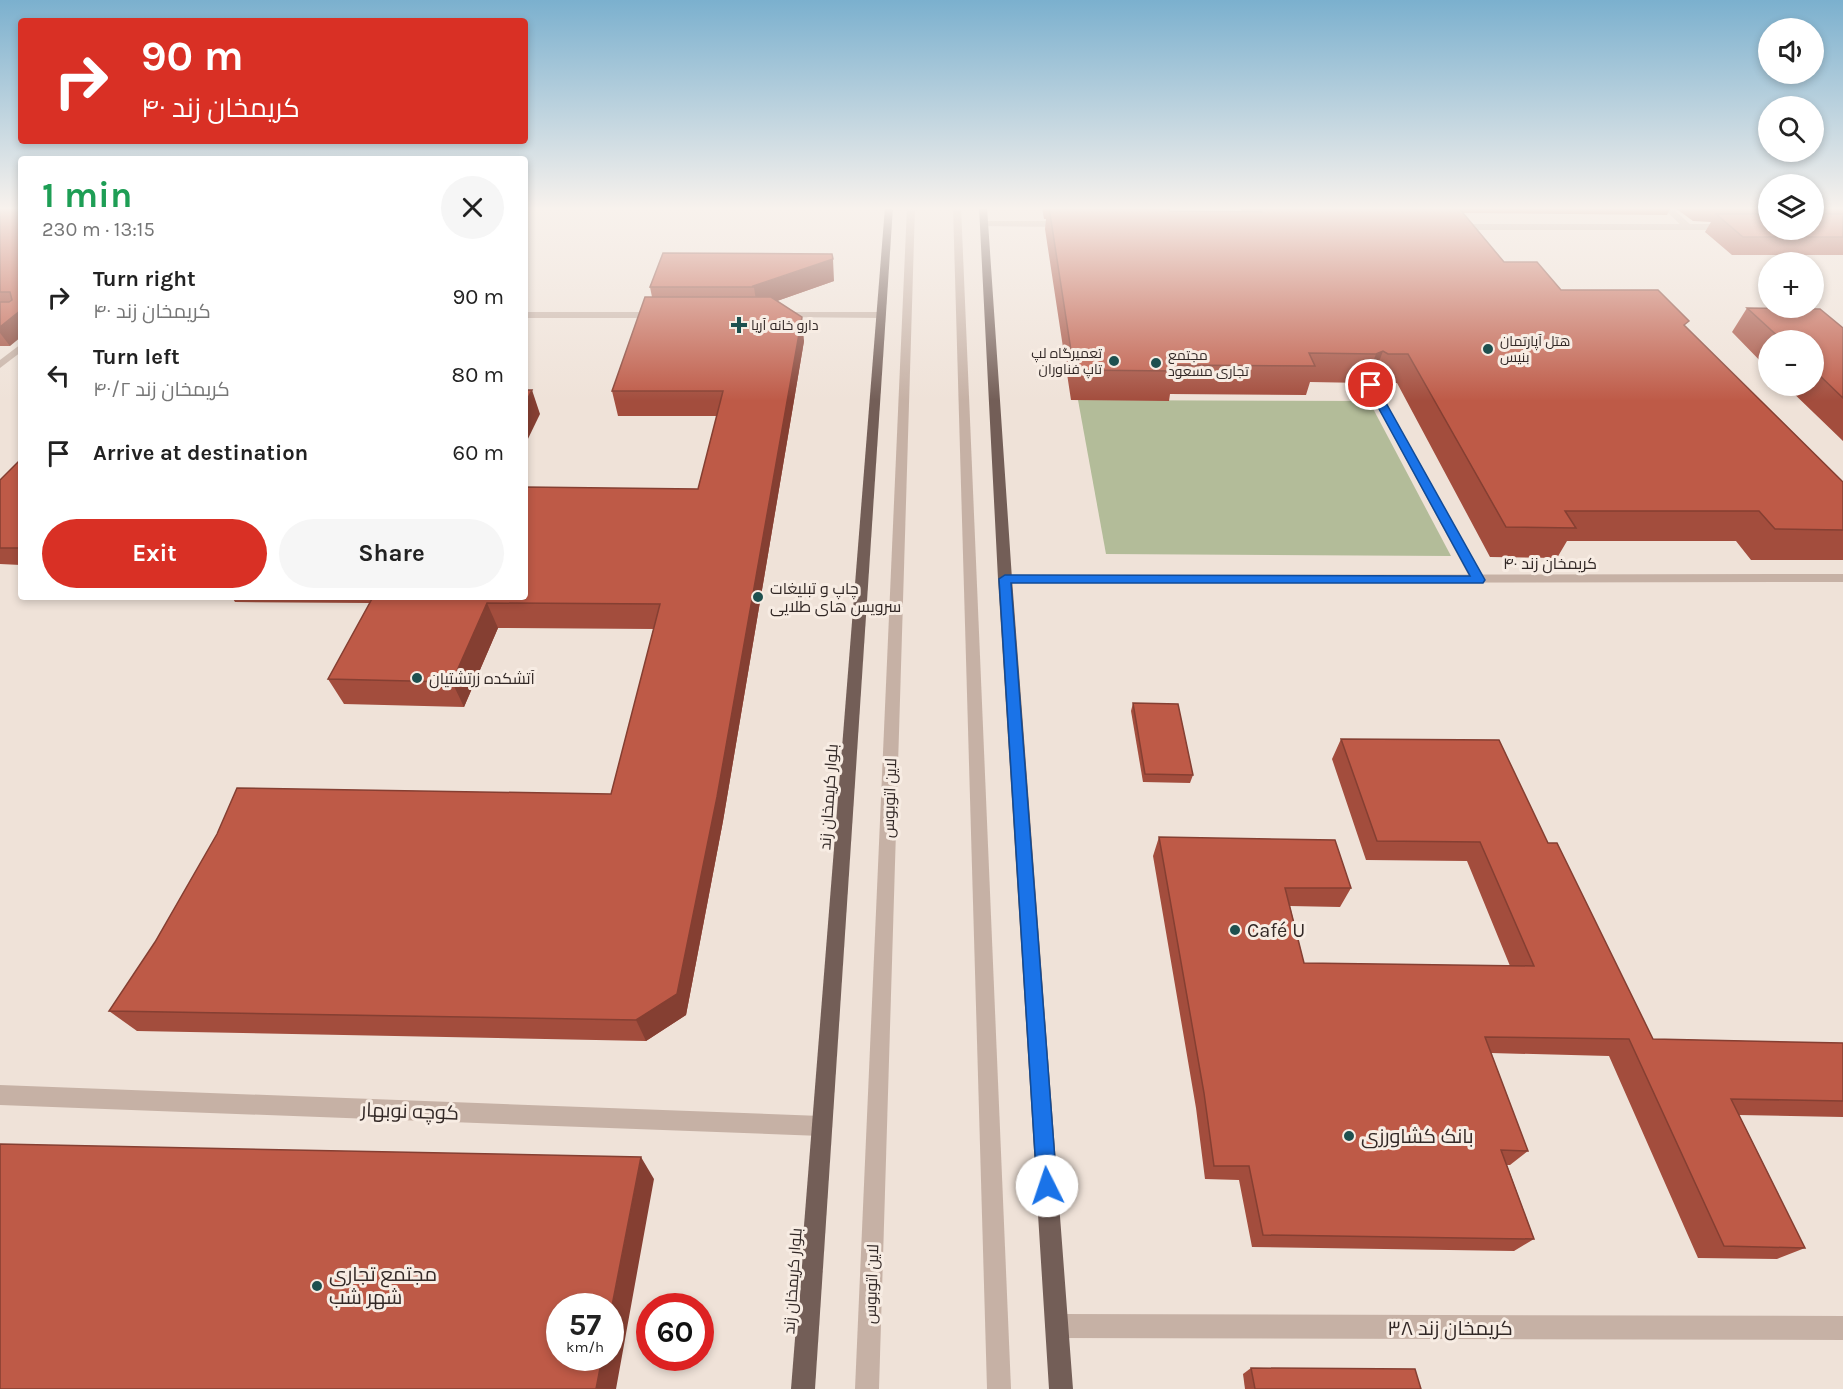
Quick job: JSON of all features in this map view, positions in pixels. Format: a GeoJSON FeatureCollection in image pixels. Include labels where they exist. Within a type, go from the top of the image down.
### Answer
{"type":"FeatureCollection","features":[{"type":"Feature","properties":{"kind":"main road","name":"بلوار کریمخان زند"},"geometry":{"type":"LineString","coordinates":[[802,1389],[885,272]]}},
{"type":"Feature","properties":{"kind":"main road"},"geometry":{"type":"LineString","coordinates":[[987,272],[1005,579],[1061,1389]]}},
{"type":"Feature","properties":{"kind":"street","name":"لاین اتوبوس"},"geometry":{"type":"LineString","coordinates":[[867,1389],[909,272]]}},
{"type":"Feature","properties":{"kind":"street"},"geometry":{"type":"LineString","coordinates":[[959,272],[999,1389]]}},
{"type":"Feature","properties":{"kind":"street"},"geometry":{"type":"LineString","coordinates":[[528,315],[666,315]]}},
{"type":"Feature","properties":{"kind":"street"},"geometry":{"type":"LineString","coordinates":[[772,315],[882,315]]}},
{"type":"Feature","properties":{"kind":"street"},"geometry":{"type":"LineString","coordinates":[[0,365],[18,350]]}},
{"type":"Feature","properties":{"kind":"street"},"geometry":{"type":"LineString","coordinates":[[1371,385],[1478,580]]}},
{"type":"Feature","properties":{"kind":"street","name":"کریمخان زند ۴۰"},"geometry":{"type":"LineString","coordinates":[[1005,579],[1843,578]]}},
{"type":"Feature","properties":{"kind":"street","name":"کوچه نوبهار"},"geometry":{"type":"LineString","coordinates":[[0,1095],[821,1126]]}},
{"type":"Feature","properties":{"kind":"street","name":"کریمخان زند ۳۸"},"geometry":{"type":"LineString","coordinates":[[1057,1326],[1843,1328]]}},
{"type":"Feature","properties":{"kind":"green space"},"geometry":{"type":"Polygon","coordinates":[[[1078,400],[1369,401],[1451,556],[1106,554],[1078,400]]]}},
{"type":"Feature","properties":{"kind":"building"},"geometry":{"type":"Polygon","coordinates":[[[0,272],[18,272],[18,312],[0,327],[0,302],[12,300],[10,292],[0,292],[0,272]]]}},
{"type":"Feature","properties":{"kind":"building"},"geometry":{"type":"Polygon","coordinates":[[[656,272],[795,272],[754,287],[650,287],[656,272]]]}},
{"type":"Feature","properties":{"kind":"building"},"geometry":{"type":"Polygon","coordinates":[[[1059,272],[1545,272],[1561,290],[1658,290],[1689,321],[1684,325],[1843,482],[1843,530],[1775,529],[1759,511],[1565,511],[1576,528],[1506,527],[1408,354],[1388,354],[1383,351],[1376,354],[1309,353],[1315,366],[1173,365],[1175,371],[1074,370],[1059,272]]]}},
{"type":"Feature","properties":{"kind":"building"},"geometry":{"type":"Polygon","coordinates":[[[645,297],[771,297],[802,317],[717,797],[677,994],[636,1020],[109,1011],[155,942],[217,834],[237,788],[611,794],[660,604],[487,603],[452,682],[328,679],[371,600],[528,600],[528,487],[698,489],[723,391],[612,391],[645,297]]]}},
{"type":"Feature","properties":{"kind":"building"},"geometry":{"type":"Polygon","coordinates":[[[1747,308],[1758,308],[1758,318],[1824,318],[1824,312],[1843,328],[1843,398],[1824,380],[1824,330],[1771,330],[1747,308]]]}},
{"type":"Feature","properties":{"kind":"building"},"geometry":{"type":"Polygon","coordinates":[[[18,462],[18,548],[0,548],[0,480],[18,462]]]}},
{"type":"Feature","properties":{"kind":"building"},"geometry":{"type":"Polygon","coordinates":[[[1133,703],[1178,704],[1193,775],[1145,774],[1133,703]]]}},
{"type":"Feature","properties":{"kind":"building"},"geometry":{"type":"Polygon","coordinates":[[[1341,739],[1499,740],[1548,843],[1557,843],[1653,1039],[1843,1043],[1843,1101],[1731,1099],[1805,1248],[1724,1246],[1629,1039],[1485,1037],[1528,1151],[1501,1150],[1534,1239],[1263,1235],[1249,1166],[1214,1166],[1204,1093],[1159,837],[1335,840],[1351,888],[1285,888],[1304,963],[1534,966],[1480,842],[1377,841],[1341,739]]]}},
{"type":"Feature","properties":{"kind":"building","name":"مجتمع تجاری شهر شب"},"geometry":{"type":"Polygon","coordinates":[[[0,1144],[641,1157],[614,1293],[546,1293],[546,1371],[599,1371],[596,1389],[0,1389],[0,1144]]]}},
{"type":"Feature","properties":{"kind":"building"},"geometry":{"type":"Polygon","coordinates":[[[1251,1368],[1415,1369],[1421,1389],[1255,1389],[1251,1368]]]}},
{"type":"Feature","properties":{"kind":"place","name":"دارو خانه آریا"},"geometry":{"type":"Point","coordinates":[739,325]}},
{"type":"Feature","properties":{"kind":"place","name":"هتل آپارتمان بنیس"},"geometry":{"type":"Point","coordinates":[1488,349]}},
{"type":"Feature","properties":{"kind":"place","name":"تعمیرگاه لپ تاپ فناوران"},"geometry":{"type":"Point","coordinates":[1114,361]}},
{"type":"Feature","properties":{"kind":"place","name":"مجتمع تجاری مسعود"},"geometry":{"type":"Point","coordinates":[1156,363]}},
{"type":"Feature","properties":{"kind":"place","name":"چاپ و تبلیغات سرویس های طلایی"},"geometry":{"type":"Point","coordinates":[758,597]}},
{"type":"Feature","properties":{"kind":"place","name":"آتشکده زرتشتیان"},"geometry":{"type":"Point","coordinates":[417,678]}},
{"type":"Feature","properties":{"kind":"place","name":"Café U"},"geometry":{"type":"Point","coordinates":[1235,930]}},
{"type":"Feature","properties":{"kind":"place","name":"بانک کشاورزی"},"geometry":{"type":"Point","coordinates":[1349,1136]}},
{"type":"Feature","properties":{"kind":"place","name":"مجتمع تجاری شهر شب"},"geometry":{"type":"Point","coordinates":[317,1286]}},
{"type":"Feature","properties":{"kind":"route"},"geometry":{"type":"LineString","coordinates":[[1047,1186],[1005,579],[1478,580],[1371,385]]}}]}
